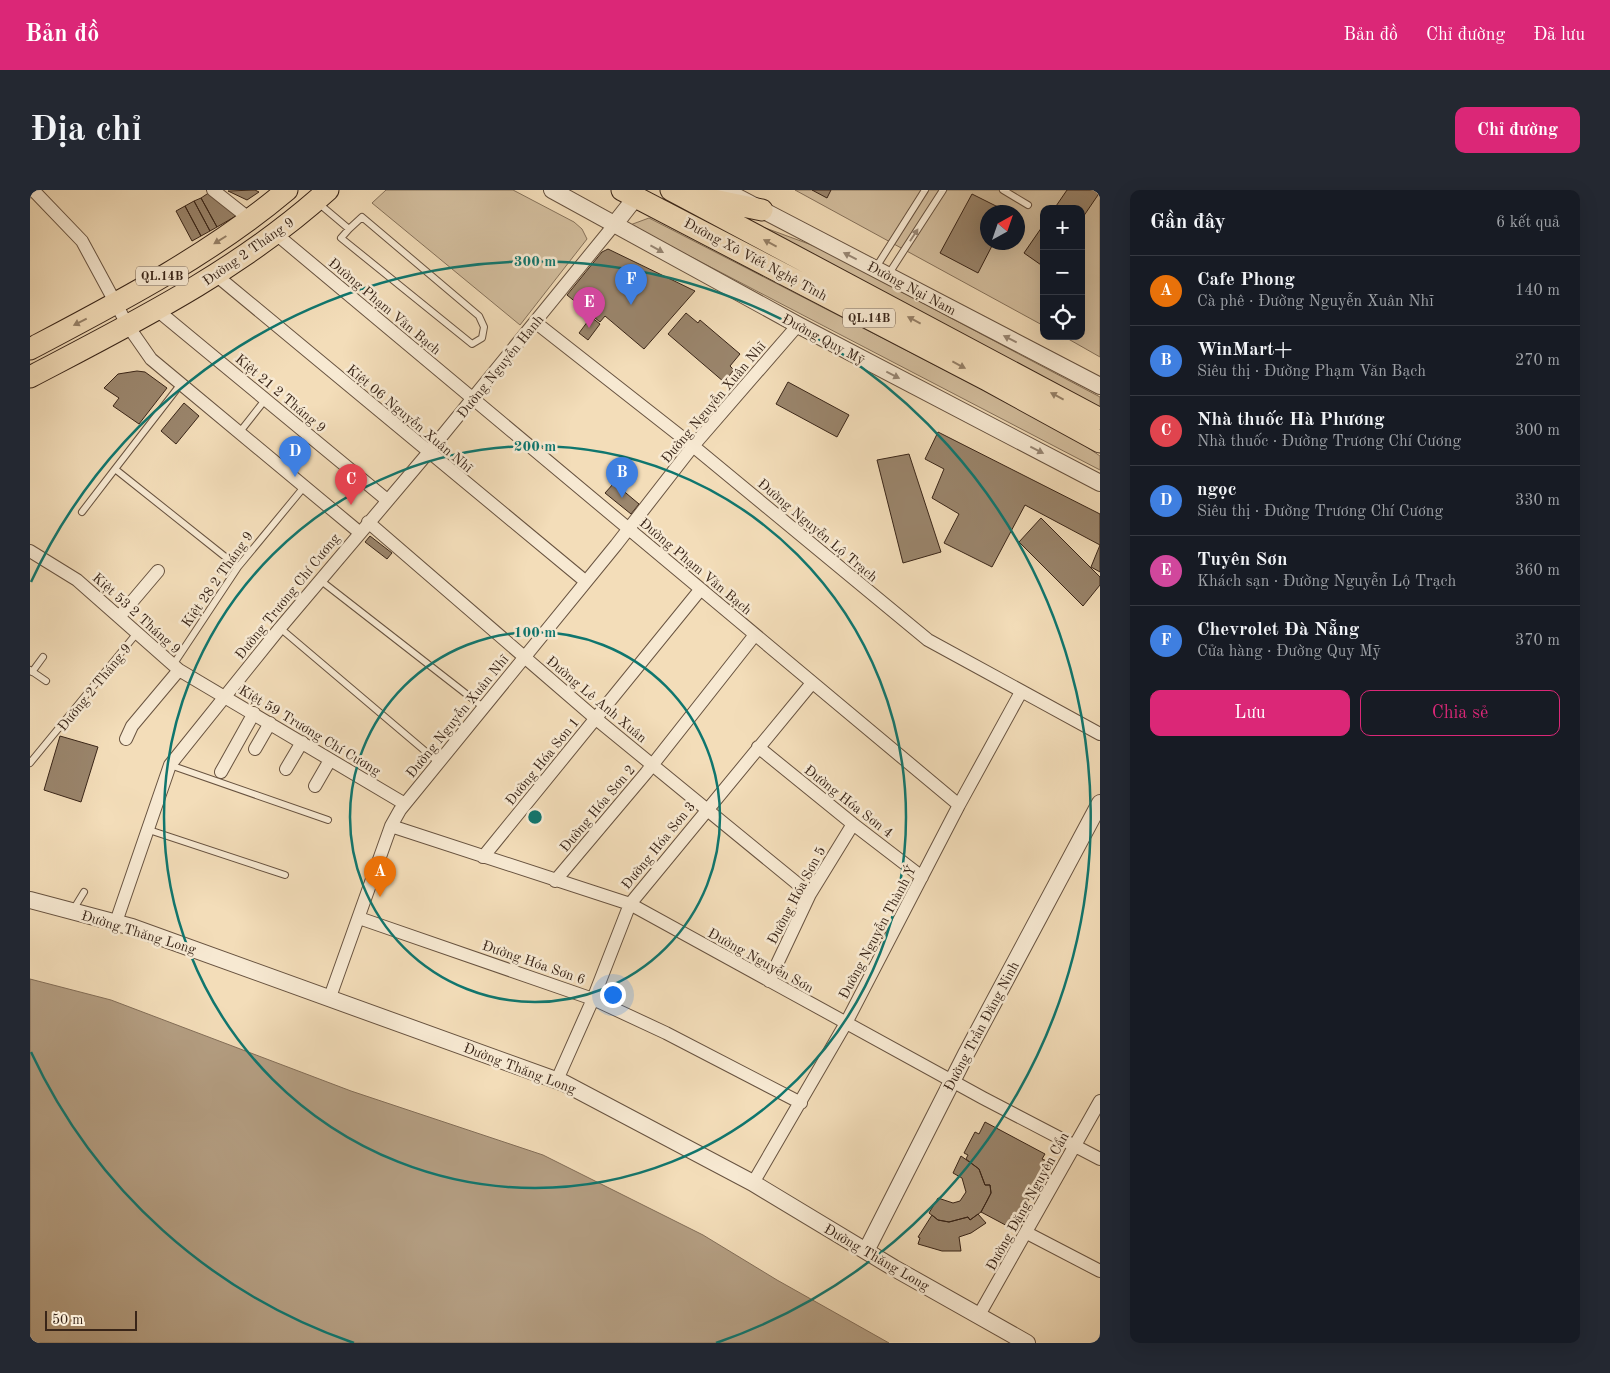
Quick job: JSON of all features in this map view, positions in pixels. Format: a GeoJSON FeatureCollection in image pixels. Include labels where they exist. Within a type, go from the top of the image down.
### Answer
{"type":"FeatureCollection","features":[{"type":"Feature","properties":{"kind":"highway","name":"Đường 2 Tháng 9"},"geometry":{"type":"LineString","coordinates":[[30,348],[116,304],[251,220],[287,190]]}},
{"type":"Feature","properties":{"kind":"highway"},"geometry":{"type":"LineString","coordinates":[[673,191],[762,210]]}},
{"type":"Feature","properties":{"kind":"highway","name":"Đường Xô Viết Nghệ Tĩnh"},"geometry":{"type":"LineString","coordinates":[[673,191],[1100,419]]}},
{"type":"Feature","properties":{"kind":"highway","name":"Đường Xô Viết Nghệ Tĩnh"},"geometry":{"type":"LineString","coordinates":[[629,193],[987,380],[1100,442]]}},
{"type":"Feature","properties":{"kind":"highway","name":"Đường 2 Tháng 9"},"geometry":{"type":"LineString","coordinates":[[30,377],[128,326],[217,276],[276,234],[322,195]]}},
{"type":"Feature","properties":{"kind":"street","name":"Đường Trương Chí Cương"},"geometry":{"type":"LineString","coordinates":[[33,190],[82,241],[128,326],[151,359],[359,532],[170,765],[116,922]]}},
{"type":"Feature","properties":{"kind":"street"},"geometry":{"type":"LineString","coordinates":[[212,190],[251,220]]}},
{"type":"Feature","properties":{"kind":"street","name":"Đường Quy Mỹ"},"geometry":{"type":"LineString","coordinates":[[552,190],[798,326],[1100,483]]}},
{"type":"Feature","properties":{"kind":"street","name":"Đường Nại Nam"},"geometry":{"type":"LineString","coordinates":[[724,190],[1100,386]]}},
{"type":"Feature","properties":{"kind":"street","name":"Đường Nguyễn Hanh"},"geometry":{"type":"LineString","coordinates":[[359,532],[428,453],[614,225],[629,193]]}},
{"type":"Feature","properties":{"kind":"street","name":"Đường Phạm Văn Bạch"},"geometry":{"type":"LineString","coordinates":[[276,234],[958,805]]}},
{"type":"Feature","properties":{"kind":"street","name":"Kiệt 06 Nguyễn Xuân Nhĩ"},"geometry":{"type":"LineString","coordinates":[[217,276],[428,453],[585,581]]}},
{"type":"Feature","properties":{"kind":"street","name":"Kiệt 21 2 Tháng 9"},"geometry":{"type":"LineString","coordinates":[[157,310],[387,500]]}},
{"type":"Feature","properties":{"kind":"street","name":"Đường Nguyễn Lộ Trạch"},"geometry":{"type":"LineString","coordinates":[[535,322],[693,446],[928,640],[1100,734]]}},
{"type":"Feature","properties":{"kind":"street","name":"Đường Nguyễn Xuân Nhĩ"},"geometry":{"type":"LineString","coordinates":[[330,997],[391,826],[405,804],[693,446],[798,326]]}},
{"type":"Feature","properties":{"kind":"street","name":"Đường Lê Anh Xuân"},"geometry":{"type":"LineString","coordinates":[[368,522],[595,718],[810,894]]}},
{"type":"Feature","properties":{"kind":"street","name":"Kiệt 53 2 Tháng 9"},"geometry":{"type":"LineString","coordinates":[[30,551],[77,580],[176,667],[225,696]]}},
{"type":"Feature","properties":{"kind":"street"},"geometry":{"type":"LineString","coordinates":[[119,617],[158,571]]}},
{"type":"Feature","properties":{"kind":"street","name":"Đường Hóa Sơn 1"},"geometry":{"type":"LineString","coordinates":[[483,857],[700,590]]}},
{"type":"Feature","properties":{"kind":"street","name":"Đường Hóa Sơn 2"},"geometry":{"type":"LineString","coordinates":[[555,881],[652,764],[754,636]]}},
{"type":"Feature","properties":{"kind":"street"},"geometry":{"type":"LineString","coordinates":[[126,739],[132,726],[176,667]]}},
{"type":"Feature","properties":{"kind":"street","name":"Đường Hóa Sơn 3"},"geometry":{"type":"LineString","coordinates":[[557,1080],[593,999],[630,904],[812,682]]}},
{"type":"Feature","properties":{"kind":"street","name":"Đường Nguyễn Thành Ý"},"geometry":{"type":"LineString","coordinates":[[753,1183],[846,1023],[958,805],[1022,692]]}},
{"type":"Feature","properties":{"kind":"street","name":"Kiệt 59 Trương Chí Cương"},"geometry":{"type":"LineString","coordinates":[[225,696],[405,804]]}},
{"type":"Feature","properties":{"kind":"street"},"geometry":{"type":"LineString","coordinates":[[221,772],[254,714]]}},
{"type":"Feature","properties":{"kind":"street"},"geometry":{"type":"LineString","coordinates":[[255,749],[270,723]]}},
{"type":"Feature","properties":{"kind":"street"},"geometry":{"type":"LineString","coordinates":[[286,769],[302,742]]}},
{"type":"Feature","properties":{"kind":"street","name":"Đường Hóa Sơn 4"},"geometry":{"type":"LineString","coordinates":[[758,748],[922,878]]}},
{"type":"Feature","properties":{"kind":"street"},"geometry":{"type":"LineString","coordinates":[[315,786],[330,760]]}},
{"type":"Feature","properties":{"kind":"street","name":"Đường Trần Đăng Ninh"},"geometry":{"type":"LineString","coordinates":[[866,1251],[952,1080],[1100,803]]}},
{"type":"Feature","properties":{"kind":"street","name":"Đường Hóa Sơn 5"},"geometry":{"type":"LineString","coordinates":[[768,981],[810,894],[852,824]]}},
{"type":"Feature","properties":{"kind":"street","name":"Đường Nguyễn Sơn"},"geometry":{"type":"LineString","coordinates":[[391,826],[630,904],[768,981],[1100,1159]]}},
{"type":"Feature","properties":{"kind":"street","name":"Đường Thăng Long"},"geometry":{"type":"LineString","coordinates":[[30,900],[116,922],[330,997],[557,1080],[753,1183],[866,1251],[1027,1343]]}},
{"type":"Feature","properties":{"kind":"street","name":"Đường Hóa Sơn 6"},"geometry":{"type":"LineString","coordinates":[[359,918],[593,999],[666,1033],[801,1103]]}},
{"type":"Feature","properties":{"kind":"street","name":"Đường Đặng Nguyên Cẩn"},"geometry":{"type":"LineString","coordinates":[[979,1315],[1100,1101]]}},
{"type":"Feature","properties":{"kind":"street"},"geometry":{"type":"LineString","coordinates":[[1027,1233],[1100,1271]]}},
{"type":"Feature","properties":{"kind":"lane"},"geometry":{"type":"LineString","coordinates":[[881,272],[925,190]]}},
{"type":"Feature","properties":{"kind":"lane"},"geometry":{"type":"LineString","coordinates":[[881,272],[943,190]]}},
{"type":"Feature","properties":{"kind":"lane"},"geometry":{"type":"LineString","coordinates":[[1003,190],[1028,205]]}},
{"type":"Feature","properties":{"kind":"lane"},"geometry":{"type":"LineString","coordinates":[[322,195],[349,229]]}},
{"type":"Feature","properties":{"kind":"lane"},"geometry":{"type":"LineString","coordinates":[[362,217],[479,316],[484,327],[482,338],[472,344],[341,238],[349,229],[362,217]]}},
{"type":"Feature","properties":{"kind":"lane"},"geometry":{"type":"LineString","coordinates":[[82,512],[180,385]]}},
{"type":"Feature","properties":{"kind":"lane"},"geometry":{"type":"LineString","coordinates":[[238,433],[265,400]]}},
{"type":"Feature","properties":{"kind":"lane"},"geometry":{"type":"LineString","coordinates":[[116,469],[238,567]]}},
{"type":"Feature","properties":{"kind":"lane","name":"Kiệt 28 2 Tháng 9"},"geometry":{"type":"LineString","coordinates":[[176,667],[238,567],[304,487]]}},
{"type":"Feature","properties":{"kind":"lane"},"geometry":{"type":"LineString","coordinates":[[320,580],[483,707]]}},
{"type":"Feature","properties":{"kind":"lane"},"geometry":{"type":"LineString","coordinates":[[280,628],[438,762]]}},
{"type":"Feature","properties":{"kind":"lane","name":"Đường 2 Tháng 9"},"geometry":{"type":"LineString","coordinates":[[30,763],[137,634]]}},
{"type":"Feature","properties":{"kind":"lane"},"geometry":{"type":"LineString","coordinates":[[43,658],[31,671],[46,681]]}},
{"type":"Feature","properties":{"kind":"lane"},"geometry":{"type":"LineString","coordinates":[[170,765],[328,820]]}},
{"type":"Feature","properties":{"kind":"lane"},"geometry":{"type":"LineString","coordinates":[[148,830],[285,875]]}},
{"type":"Feature","properties":{"kind":"lane"},"geometry":{"type":"LineString","coordinates":[[73,911],[84,892]]}},
{"type":"Feature","properties":{"kind":"shaded area"},"geometry":{"type":"Polygon","coordinates":[[[386,190],[513,190],[574,222],[582,229],[587,239],[520,325],[372,203],[386,190]]]}},
{"type":"Feature","properties":{"kind":"shaded area"},"geometry":{"type":"Polygon","coordinates":[[[795,190],[1100,190],[1100,357],[1070,340],[1085,340],[1085,205],[1040,205],[1040,324],[795,190]]]}},
{"type":"Feature","properties":{"kind":"shaded area"},"geometry":{"type":"Polygon","coordinates":[[[649,218],[1065,432],[1100,456],[1100,470],[630,225],[649,218]]]}},
{"type":"Feature","properties":{"kind":"shaded area"},"geometry":{"type":"Polygon","coordinates":[[[741,219],[817,247],[1100,397],[1100,408],[741,219]]]}},
{"type":"Feature","properties":{"kind":"shaded area"},"geometry":{"type":"Polygon","coordinates":[[[30,979],[111,1000],[351,1091],[543,1155],[703,1235],[777,1280],[889,1343],[30,1343],[30,979]]]}},
{"type":"Feature","properties":{"kind":"building"},"geometry":{"type":"Polygon","coordinates":[[[255,190],[259,192],[247,200],[228,191],[255,190]]]}},
{"type":"Feature","properties":{"kind":"building"},"geometry":{"type":"Polygon","coordinates":[[[812,190],[831,190],[827,198],[812,190]]]}},
{"type":"Feature","properties":{"kind":"building"},"geometry":{"type":"Polygon","coordinates":[[[1067,190],[1100,190],[1085,214],[1085,205],[1057,205],[1067,190]]]}},
{"type":"Feature","properties":{"kind":"building"},"geometry":{"type":"Polygon","coordinates":[[[210,192],[236,216],[217,227],[201,198],[210,192]]]}},
{"type":"Feature","properties":{"kind":"building"},"geometry":{"type":"Polygon","coordinates":[[[972,194],[994,205],[980,205],[980,250],[990,250],[978,273],[940,253],[972,194]]]}},
{"type":"Feature","properties":{"kind":"building"},"geometry":{"type":"Polygon","coordinates":[[[201,198],[217,227],[210,231],[194,201],[201,198]]]}},
{"type":"Feature","properties":{"kind":"building"},"geometry":{"type":"Polygon","coordinates":[[[194,201],[210,231],[201,236],[185,206],[194,201]]]}},
{"type":"Feature","properties":{"kind":"building"},"geometry":{"type":"Polygon","coordinates":[[[185,206],[201,236],[192,241],[176,211],[185,206]]]}},
{"type":"Feature","properties":{"kind":"building"},"geometry":{"type":"Polygon","coordinates":[[[1040,230],[1040,264],[1024,253],[1040,230]]]}},
{"type":"Feature","properties":{"kind":"building"},"geometry":{"type":"Polygon","coordinates":[[[608,249],[695,291],[644,349],[605,316],[600,322],[567,295],[602,252],[608,249]]]}},
{"type":"Feature","properties":{"kind":"building"},"geometry":{"type":"Polygon","coordinates":[[[686,313],[698,323],[700,320],[740,354],[730,366],[734,370],[724,382],[668,334],[686,313]]]}},
{"type":"Feature","properties":{"kind":"building"},"geometry":{"type":"Polygon","coordinates":[[[591,317],[600,324],[588,340],[579,333],[591,317]]]}},
{"type":"Feature","properties":{"kind":"building"},"geometry":{"type":"Polygon","coordinates":[[[137,371],[145,372],[167,388],[139,424],[113,406],[119,398],[104,388],[118,374],[137,371]]]}},
{"type":"Feature","properties":{"kind":"building"},"geometry":{"type":"Polygon","coordinates":[[[788,382],[849,415],[837,437],[776,404],[788,382]]]}},
{"type":"Feature","properties":{"kind":"building"},"geometry":{"type":"Polygon","coordinates":[[[184,403],[199,416],[176,444],[161,431],[184,403]]]}},
{"type":"Feature","properties":{"kind":"building"},"geometry":{"type":"Polygon","coordinates":[[[938,432],[1100,514],[1100,545],[1025,505],[992,567],[944,543],[959,514],[932,498],[944,469],[925,459],[938,432]]]}},
{"type":"Feature","properties":{"kind":"building"},"geometry":{"type":"Polygon","coordinates":[[[909,454],[941,552],[903,563],[877,460],[909,454]]]}},
{"type":"Feature","properties":{"kind":"building"},"geometry":{"type":"Polygon","coordinates":[[[614,483],[639,504],[631,514],[605,493],[614,483]]]}},
{"type":"Feature","properties":{"kind":"building"},"geometry":{"type":"Polygon","coordinates":[[[1041,518],[1100,577],[1100,585],[1083,606],[1019,542],[1041,518]]]}},
{"type":"Feature","properties":{"kind":"building"},"geometry":{"type":"Polygon","coordinates":[[[370,536],[392,553],[387,559],[365,542],[370,536]]]}},
{"type":"Feature","properties":{"kind":"building"},"geometry":{"type":"Polygon","coordinates":[[[1100,545],[1100,572],[1091,567],[1100,545]]]}},
{"type":"Feature","properties":{"kind":"building"},"geometry":{"type":"Polygon","coordinates":[[[60,736],[98,747],[81,802],[44,790],[60,736]]]}},
{"type":"Feature","properties":{"kind":"building"},"geometry":{"type":"Polygon","coordinates":[[[985,1122],[1045,1154],[1042,1159],[1049,1162],[1013,1229],[981,1212],[991,1193],[990,1185],[985,1185],[979,1169],[966,1159],[968,1155],[964,1153],[975,1132],[979,1134],[985,1122]]]}},
{"type":"Feature","properties":{"kind":"building"},"geometry":{"type":"Polygon","coordinates":[[[961,1156],[979,1169],[985,1185],[990,1185],[991,1193],[981,1212],[970,1220],[968,1217],[949,1222],[938,1220],[929,1213],[938,1198],[953,1203],[960,1201],[966,1192],[962,1178],[953,1173],[961,1156]]]}},
{"type":"Feature","properties":{"kind":"building"},"geometry":{"type":"Polygon","coordinates":[[[978,1214],[986,1223],[971,1233],[959,1237],[961,1251],[942,1251],[918,1244],[920,1238],[918,1237],[932,1215],[938,1220],[949,1222],[968,1217],[970,1220],[978,1214]]]}},
{"type":"Feature","properties":{"kind":"place","name":"Chevrolet Đà Nẵng"},"geometry":{"type":"Point","coordinates":[631,305]}},
{"type":"Feature","properties":{"kind":"place","name":"Tuyên Sơn"},"geometry":{"type":"Point","coordinates":[589,328]}},
{"type":"Feature","properties":{"kind":"place","name":"ngọc"},"geometry":{"type":"Point","coordinates":[295,477]}},
{"type":"Feature","properties":{"kind":"place","name":"WinMart+"},"geometry":{"type":"Point","coordinates":[622,498]}},
{"type":"Feature","properties":{"kind":"place","name":"Nhà thuốc Hà Phương"},"geometry":{"type":"Point","coordinates":[351,505]}},
{"type":"Feature","properties":{"kind":"place","name":"Cafe Phong"},"geometry":{"type":"Point","coordinates":[380,897]}}]}
